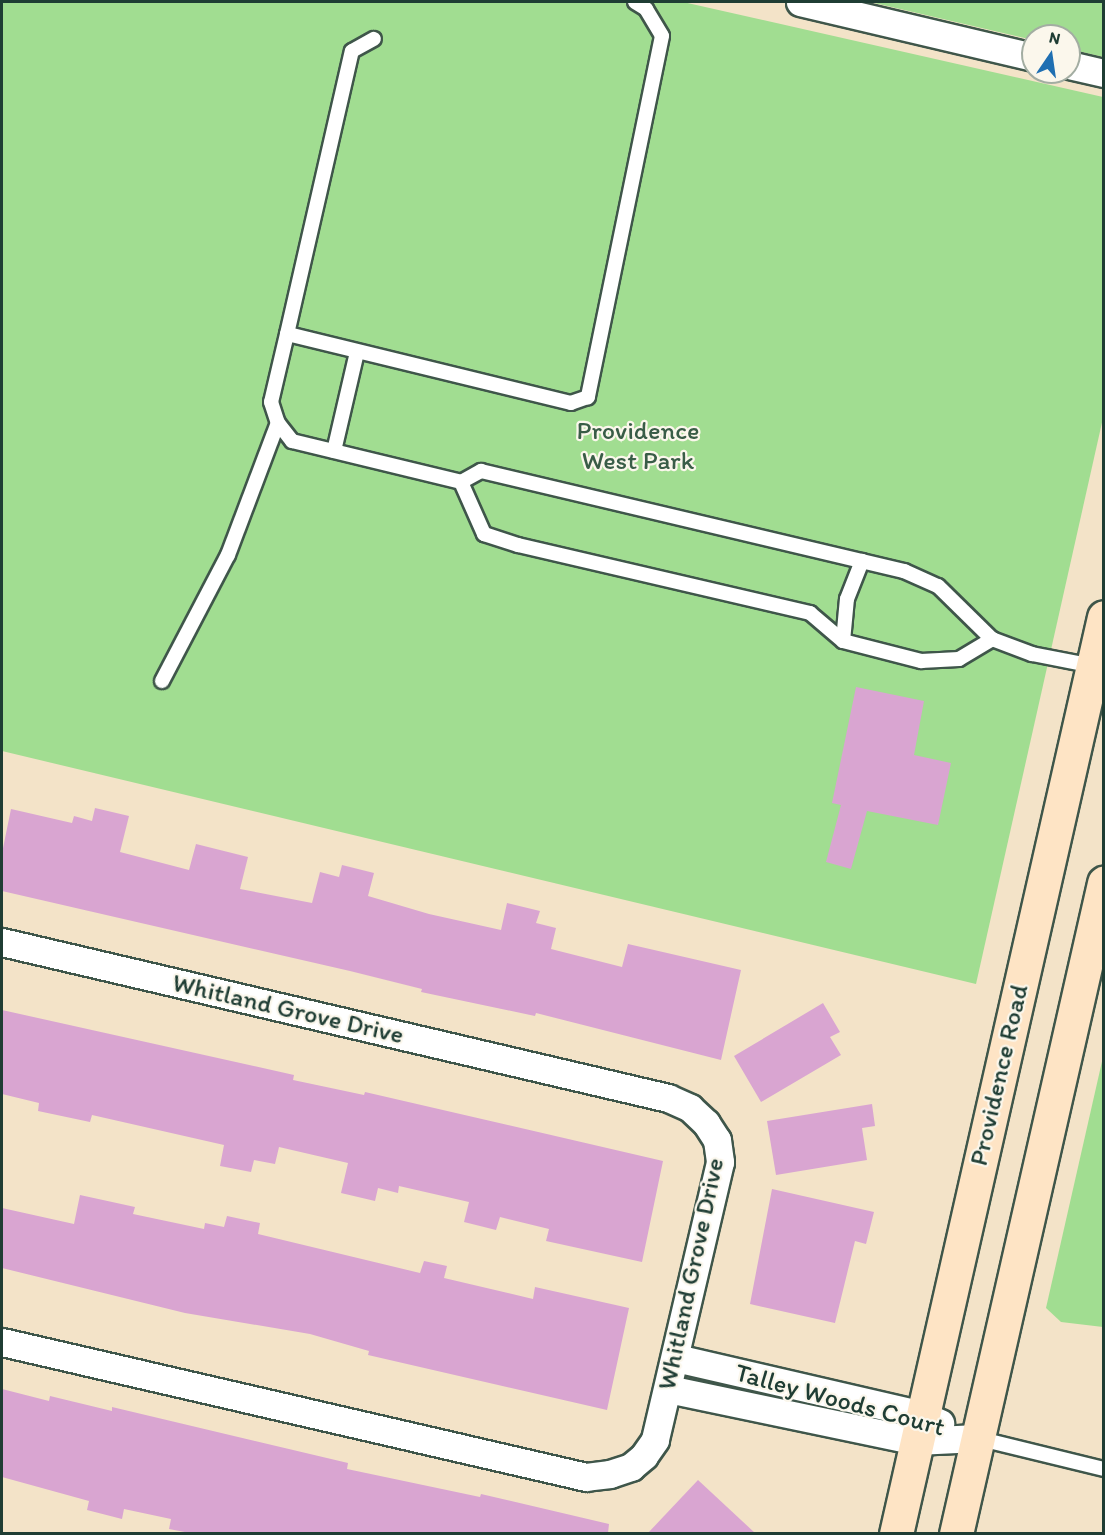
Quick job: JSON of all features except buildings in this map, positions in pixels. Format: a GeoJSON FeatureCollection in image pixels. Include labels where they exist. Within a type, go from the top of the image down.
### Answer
{"type":"FeatureCollection","features":[{"type":"Feature","properties":{"kind":"main road","name":"Providence Road"},"geometry":{"type":"LineString","coordinates":[[896,1533],[1098,668],[1104,617]]}},
{"type":"Feature","properties":{"kind":"main road"},"geometry":{"type":"LineString","coordinates":[[956,1533],[1103,885]]}},
{"type":"Feature","properties":{"kind":"street"},"geometry":{"type":"LineString","coordinates":[[800,2],[1021,54]]}},
{"type":"Feature","properties":{"kind":"street"},"geometry":{"type":"LineString","coordinates":[[1081,68],[1104,73]]}},
{"type":"Feature","properties":{"kind":"street","name":"Whitland Grove Drive"},"geometry":{"type":"LineString","coordinates":[[2,942],[668,1098],[690,1108],[717,1140],[720,1162],[655,1440],[644,1456],[631,1467],[610,1474],[586,1476],[2,1342]]}},
{"type":"Feature","properties":{"kind":"street","name":"Talley Woods Court"},"geometry":{"type":"LineString","coordinates":[[676,1358],[919,1428]]}},
{"type":"Feature","properties":{"kind":"street","name":"Talley Woods Court"},"geometry":{"type":"LineString","coordinates":[[668,1389],[977,1438]]}},
{"type":"Feature","properties":{"kind":"lane"},"geometry":{"type":"LineString","coordinates":[[287,334],[572,403],[588,397],[662,36],[646,9],[635,2]]}},
{"type":"Feature","properties":{"kind":"lane"},"geometry":{"type":"LineString","coordinates":[[374,39],[352,51],[271,402],[278,423],[292,441],[461,482],[481,471],[904,570],[938,586],[992,639],[1032,654],[1098,668]]}},
{"type":"Feature","properties":{"kind":"lane"},"geometry":{"type":"LineString","coordinates":[[334,451],[357,352]]}},
{"type":"Feature","properties":{"kind":"lane"},"geometry":{"type":"LineString","coordinates":[[162,681],[228,555],[278,423]]}},
{"type":"Feature","properties":{"kind":"lane"},"geometry":{"type":"LineString","coordinates":[[461,482],[484,534],[810,614],[843,641],[921,661],[942,662],[959,659],[992,639]]}},
{"type":"Feature","properties":{"kind":"lane"},"geometry":{"type":"LineString","coordinates":[[843,641],[847,599],[862,561]]}},
{"type":"Feature","properties":{"kind":"lane"},"geometry":{"type":"LineString","coordinates":[[977,1438],[1104,1469]]}},
{"type":"Feature","properties":{"kind":"green space","name":"Providence West Park"},"geometry":{"type":"Polygon","coordinates":[[[2,2],[683,2],[1021,78],[1021,84],[1046,84],[1103,97],[1103,418],[976,984],[2,751],[2,2]]]}},
{"type":"Feature","properties":{"kind":"green space"},"geometry":{"type":"Polygon","coordinates":[[[870,2],[1103,3],[1103,57],[1081,52],[1081,24],[1021,24],[1021,37],[870,2]]]}},
{"type":"Feature","properties":{"kind":"green space"},"geometry":{"type":"Polygon","coordinates":[[[1103,1057],[1103,1327],[1061,1322],[1046,1308],[1103,1057]]]}}]}
